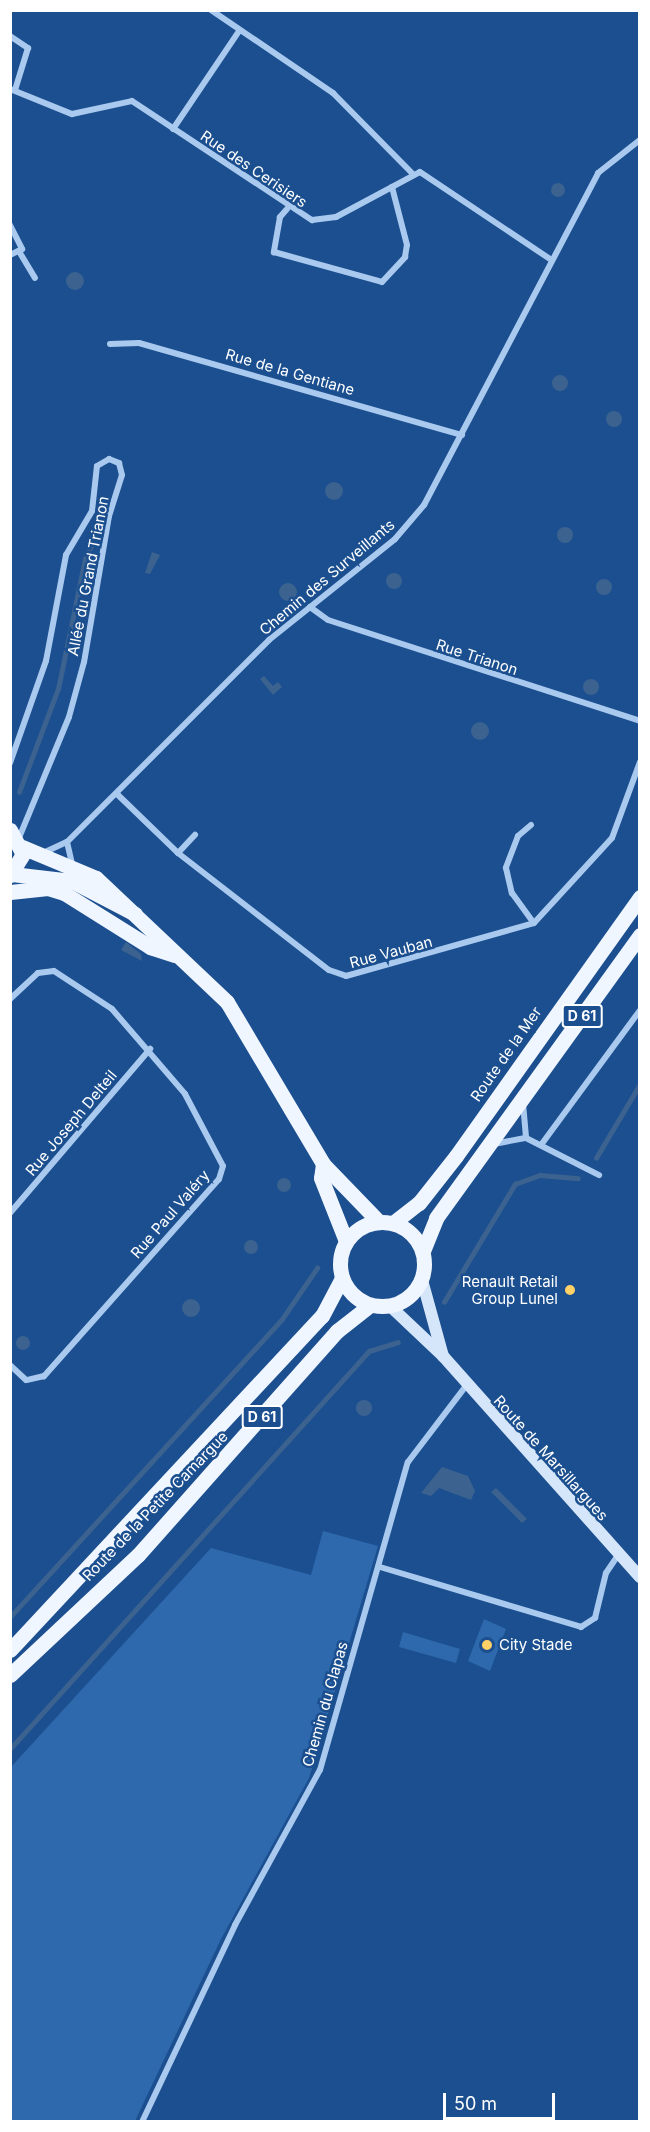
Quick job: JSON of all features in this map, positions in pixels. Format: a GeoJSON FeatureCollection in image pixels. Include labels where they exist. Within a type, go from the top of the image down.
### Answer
{"type":"FeatureCollection","features":[{"type":"Feature","properties":{"kind":"main road"},"geometry":{"type":"LineString","coordinates":[[17,838],[40,855],[74,866],[129,903],[135,914]]}},
{"type":"Feature","properties":{"kind":"main road"},"geometry":{"type":"LineString","coordinates":[[11,874],[21,862],[17,838]]}},
{"type":"Feature","properties":{"kind":"main road"},"geometry":{"type":"LineString","coordinates":[[11,874],[72,881],[135,914],[181,957],[244,1027],[323,1164],[386,1222],[412,1233],[423,1251],[422,1280],[414,1292],[390,1306],[370,1305],[342,1278],[340,1259],[346,1241],[360,1228],[386,1222]]}},
{"type":"Feature","properties":{"kind":"main road"},"geometry":{"type":"LineString","coordinates":[[10,892],[48,888],[64,893],[150,947],[181,957]]}},
{"type":"Feature","properties":{"kind":"main road","name":"Route de la Mer"},"geometry":{"type":"LineString","coordinates":[[386,1222],[419,1203],[456,1156],[639,897]]}},
{"type":"Feature","properties":{"kind":"main road","name":"D 61"},"geometry":{"type":"LineString","coordinates":[[423,1251],[436,1218],[639,934]]}},
{"type":"Feature","properties":{"kind":"main road"},"geometry":{"type":"LineString","coordinates":[[323,1164],[321,1178],[346,1241]]}},
{"type":"Feature","properties":{"kind":"main road","name":"Route de la Petite Camargue"},"geometry":{"type":"LineString","coordinates":[[10,1650],[322,1316],[342,1278]]}},
{"type":"Feature","properties":{"kind":"main road","name":"Route de Marsillargues"},"geometry":{"type":"LineString","coordinates":[[422,1280],[444,1356]]}},
{"type":"Feature","properties":{"kind":"main road","name":"Route de la Petite Camargue"},"geometry":{"type":"LineString","coordinates":[[10,1675],[138,1555],[337,1331],[370,1305]]}},
{"type":"Feature","properties":{"kind":"main road","name":"Route de Marsillargues"},"geometry":{"type":"LineString","coordinates":[[390,1306],[444,1356],[466,1386],[639,1577]]}},
{"type":"Feature","properties":{"kind":"street"},"geometry":{"type":"LineString","coordinates":[[211,10],[333,93],[412,173],[425,174],[550,259]]}},
{"type":"Feature","properties":{"kind":"street"},"geometry":{"type":"LineString","coordinates":[[173,129],[239,31]]}},
{"type":"Feature","properties":{"kind":"street"},"geometry":{"type":"LineString","coordinates":[[10,36],[28,48],[13,89]]}},
{"type":"Feature","properties":{"kind":"street","name":"Rue des Cerisiers"},"geometry":{"type":"LineString","coordinates":[[13,89],[72,114],[132,101],[287,208],[323,220],[392,187],[412,173]]}},
{"type":"Feature","properties":{"kind":"street","name":"Chemin des Surveillants"},"geometry":{"type":"LineString","coordinates":[[40,855],[67,842],[117,795],[269,640],[395,539],[424,505],[462,435],[550,259],[598,173],[639,140]]}},
{"type":"Feature","properties":{"kind":"street"},"geometry":{"type":"LineString","coordinates":[[287,208],[280,217],[274,252],[382,282],[400,264],[407,245],[392,187]]}},
{"type":"Feature","properties":{"kind":"street"},"geometry":{"type":"LineString","coordinates":[[10,225],[20,253],[35,278]]}},
{"type":"Feature","properties":{"kind":"street"},"geometry":{"type":"LineString","coordinates":[[10,255],[20,253]]}},
{"type":"Feature","properties":{"kind":"street","name":"Rue de la Gentiane"},"geometry":{"type":"LineString","coordinates":[[110,344],[139,343],[462,435]]}},
{"type":"Feature","properties":{"kind":"street","name":"Allée du Grand Trianon"},"geometry":{"type":"LineString","coordinates":[[10,763],[46,661],[66,555],[92,511],[97,466],[109,459],[119,463],[122,475],[109,516],[84,662],[56,751],[17,838]]}},
{"type":"Feature","properties":{"kind":"street","name":"Rue Trianon"},"geometry":{"type":"LineString","coordinates":[[310,607],[328,620],[639,721]]}},
{"type":"Feature","properties":{"kind":"street"},"geometry":{"type":"LineString","coordinates":[[531,825],[518,836],[506,868],[512,893],[534,923],[612,838],[639,762]]}},
{"type":"Feature","properties":{"kind":"street","name":"Rue Vauban"},"geometry":{"type":"LineString","coordinates":[[117,795],[178,853],[341,976],[534,923]]}},
{"type":"Feature","properties":{"kind":"street"},"geometry":{"type":"LineString","coordinates":[[178,853],[195,835]]}},
{"type":"Feature","properties":{"kind":"street"},"geometry":{"type":"LineString","coordinates":[[67,842],[74,866]]}},
{"type":"Feature","properties":{"kind":"street","name":"Rue Paul Valéry"},"geometry":{"type":"LineString","coordinates":[[10,999],[38,973],[54,971],[112,1009],[150,1049],[197,1111],[220,1158],[222,1174],[44,1376],[26,1380],[10,1365]]}},
{"type":"Feature","properties":{"kind":"street"},"geometry":{"type":"LineString","coordinates":[[541,1145],[639,1010]]}},
{"type":"Feature","properties":{"kind":"street","name":"Rue Joseph Delteil"},"geometry":{"type":"LineString","coordinates":[[10,1213],[150,1049]]}},
{"type":"Feature","properties":{"kind":"street"},"geometry":{"type":"LineString","coordinates":[[524,1096],[526,1138]]}},
{"type":"Feature","properties":{"kind":"street"},"geometry":{"type":"LineString","coordinates":[[488,1146],[526,1138],[599,1175]]}},
{"type":"Feature","properties":{"kind":"street","name":"Chemin du Clapas"},"geometry":{"type":"LineString","coordinates":[[142,2121],[235,1925],[320,1770],[380,1567],[408,1462],[466,1386]]}},
{"type":"Feature","properties":{"kind":"street"},"geometry":{"type":"LineString","coordinates":[[380,1567],[581,1627],[595,1618],[606,1573],[618,1555]]}},
{"type":"Feature","properties":{"kind":"shaded area"},"geometry":{"type":"Polygon","coordinates":[[[555,183],[561,183],[565,190],[561,197],[555,197],[551,193],[551,187],[555,183]]]}},
{"type":"Feature","properties":{"kind":"shaded area"},"geometry":{"type":"Polygon","coordinates":[[[75,272],[81,275],[84,281],[81,287],[75,290],[69,287],[66,281],[69,275],[75,272]]]}},
{"type":"Feature","properties":{"kind":"shaded area"},"geometry":{"type":"Polygon","coordinates":[[[557,375],[563,375],[568,383],[566,389],[557,391],[552,386],[552,380],[557,375]]]}},
{"type":"Feature","properties":{"kind":"shaded area"},"geometry":{"type":"Polygon","coordinates":[[[614,411],[622,419],[614,427],[606,419],[614,411]]]}},
{"type":"Feature","properties":{"kind":"shaded area"},"geometry":{"type":"Polygon","coordinates":[[[334,482],[340,485],[343,491],[340,497],[334,500],[328,497],[325,491],[328,485],[334,482]]]}},
{"type":"Feature","properties":{"kind":"shaded area"},"geometry":{"type":"Polygon","coordinates":[[[562,527],[568,527],[573,535],[571,541],[562,543],[557,538],[557,532],[562,527]]]}},
{"type":"Feature","properties":{"kind":"shaded area"},"geometry":{"type":"Polygon","coordinates":[[[152,552],[160,555],[150,574],[145,573],[152,552]]]}},
{"type":"Feature","properties":{"kind":"shaded area"},"geometry":{"type":"Polygon","coordinates":[[[394,573],[402,581],[394,589],[386,581],[394,573]]]}},
{"type":"Feature","properties":{"kind":"shaded area"},"geometry":{"type":"Polygon","coordinates":[[[601,579],[607,579],[612,587],[610,593],[601,595],[596,590],[596,584],[601,579]]]}},
{"type":"Feature","properties":{"kind":"shaded area"},"geometry":{"type":"Polygon","coordinates":[[[288,583],[294,586],[297,592],[294,598],[288,601],[282,598],[279,592],[282,586],[288,583]]]}},
{"type":"Feature","properties":{"kind":"shaded area"},"geometry":{"type":"Polygon","coordinates":[[[264,676],[273,686],[278,682],[282,687],[273,695],[260,679],[264,676]]]}},
{"type":"Feature","properties":{"kind":"shaded area"},"geometry":{"type":"Polygon","coordinates":[[[588,679],[594,679],[599,687],[597,693],[588,695],[583,690],[583,684],[588,679]]]}},
{"type":"Feature","properties":{"kind":"shaded area"},"geometry":{"type":"Polygon","coordinates":[[[480,722],[488,727],[489,731],[484,739],[480,740],[472,735],[471,731],[476,723],[480,722]]]}},
{"type":"Feature","properties":{"kind":"shaded area"},"geometry":{"type":"Polygon","coordinates":[[[126,942],[141,954],[142,961],[121,950],[126,942]]]}},
{"type":"Feature","properties":{"kind":"shaded area"},"geometry":{"type":"Polygon","coordinates":[[[281,1178],[287,1178],[291,1185],[287,1192],[281,1192],[277,1188],[277,1182],[281,1178]]]}},
{"type":"Feature","properties":{"kind":"shaded area"},"geometry":{"type":"Polygon","coordinates":[[[248,1240],[254,1240],[258,1247],[254,1254],[248,1254],[244,1250],[244,1244],[248,1240]]]}},
{"type":"Feature","properties":{"kind":"shaded area"},"geometry":{"type":"Polygon","coordinates":[[[191,1299],[197,1302],[200,1308],[197,1314],[191,1317],[185,1314],[182,1308],[185,1302],[191,1299]]]}},
{"type":"Feature","properties":{"kind":"shaded area"},"geometry":{"type":"Polygon","coordinates":[[[20,1336],[26,1336],[30,1343],[26,1350],[20,1350],[16,1346],[16,1340],[20,1336]]]}},
{"type":"Feature","properties":{"kind":"shaded area"},"geometry":{"type":"Polygon","coordinates":[[[364,1400],[370,1402],[372,1408],[370,1414],[364,1416],[358,1414],[356,1408],[358,1402],[364,1400]]]}},
{"type":"Feature","properties":{"kind":"shaded area"},"geometry":{"type":"Polygon","coordinates":[[[442,1467],[468,1476],[475,1491],[471,1500],[439,1488],[431,1496],[421,1493],[442,1467]]]}},
{"type":"Feature","properties":{"kind":"shaded area"},"geometry":{"type":"Polygon","coordinates":[[[496,1488],[527,1519],[522,1523],[491,1492],[496,1488]]]}},
{"type":"Feature","properties":{"kind":"shaded area"},"geometry":{"type":"Polygon","coordinates":[[[323,1531],[378,1546],[309,1778],[221,1939],[135,2121],[11,2121],[11,1767],[211,1548],[311,1575],[323,1531]]]}},
{"type":"Feature","properties":{"kind":"shaded area","name":"City Stade"},"geometry":{"type":"Polygon","coordinates":[[[484,1619],[506,1629],[490,1671],[468,1661],[484,1619]]]}},
{"type":"Feature","properties":{"kind":"shaded area"},"geometry":{"type":"Polygon","coordinates":[[[403,1632],[460,1649],[456,1663],[399,1647],[403,1632]]]}},
{"type":"Feature","properties":{"kind":"waterway"},"geometry":{"type":"LineString","coordinates":[[19,792],[58,689],[86,554],[94,542]]}},
{"type":"Feature","properties":{"kind":"waterway"},"geometry":{"type":"LineString","coordinates":[[596,1158],[640,1084]]}},
{"type":"Feature","properties":{"kind":"waterway"},"geometry":{"type":"LineString","coordinates":[[444,1302],[515,1184],[540,1175],[578,1178]]}},
{"type":"Feature","properties":{"kind":"waterway"},"geometry":{"type":"LineString","coordinates":[[10,1617],[282,1319],[317,1268]]}},
{"type":"Feature","properties":{"kind":"waterway"},"geometry":{"type":"LineString","coordinates":[[10,1749],[369,1351],[398,1342]]}},
{"type":"Feature","properties":{"kind":"place","name":"Renault Retail Group Lunel"},"geometry":{"type":"Point","coordinates":[570,1290]}},
{"type":"Feature","properties":{"kind":"place","name":"City Stade"},"geometry":{"type":"Point","coordinates":[487,1645]}}]}
